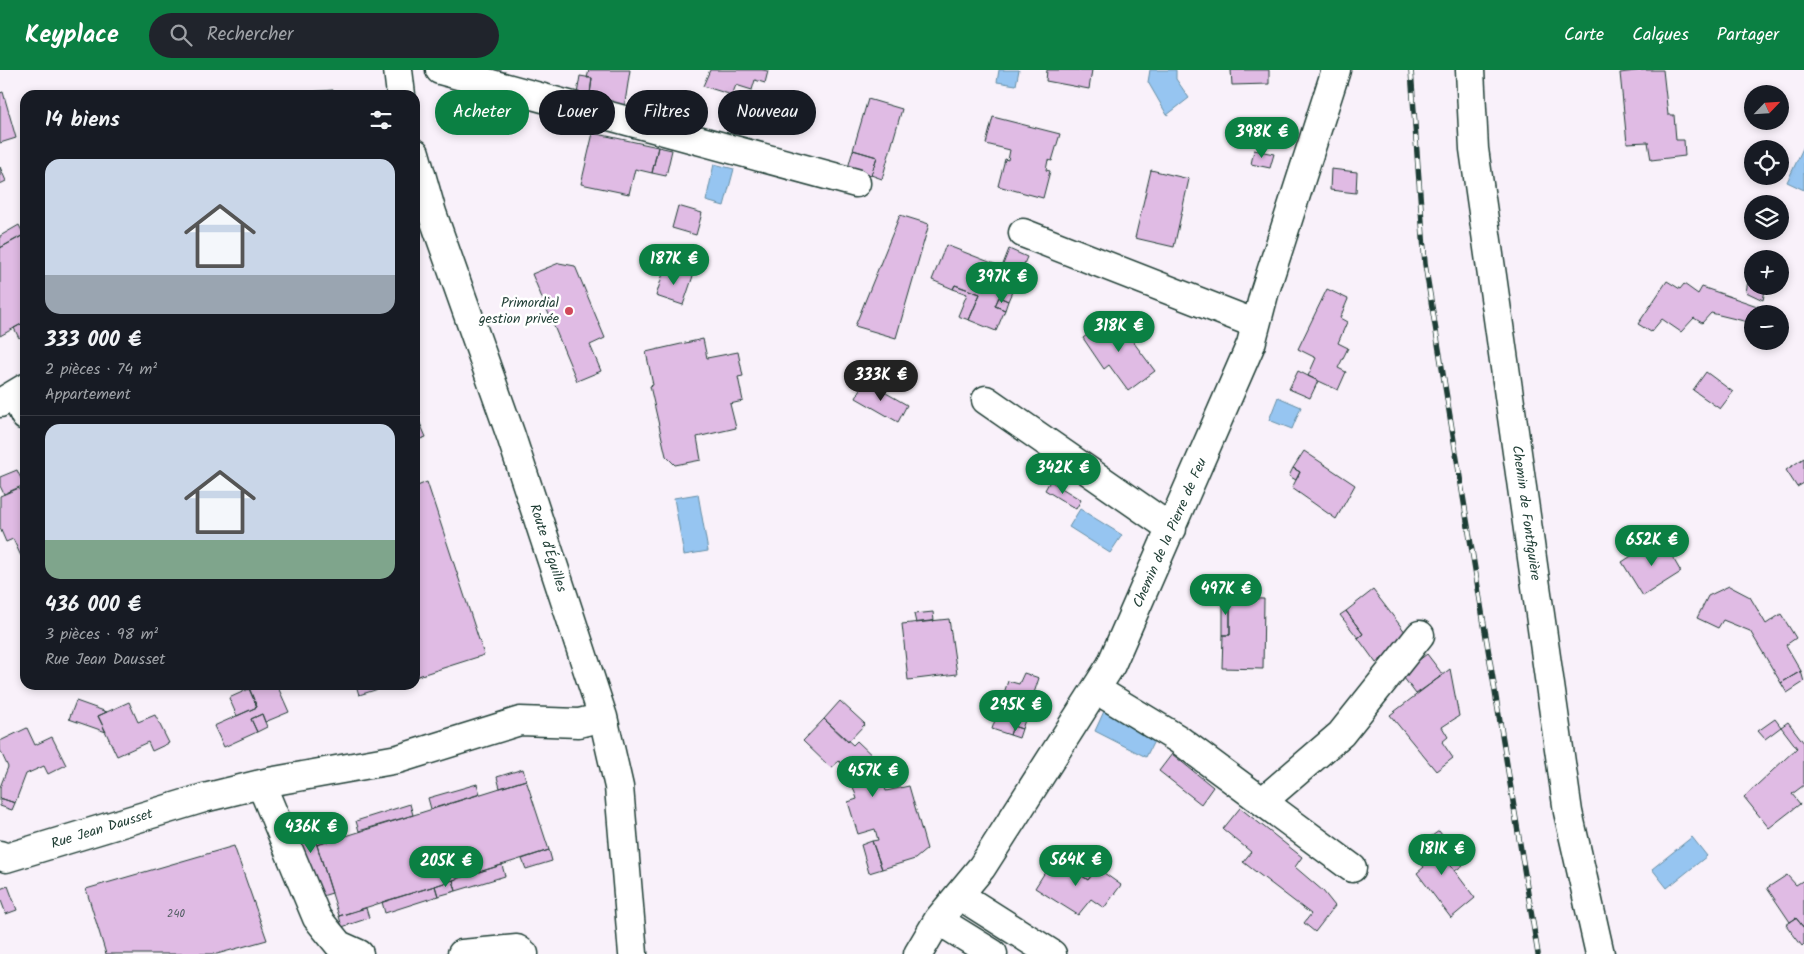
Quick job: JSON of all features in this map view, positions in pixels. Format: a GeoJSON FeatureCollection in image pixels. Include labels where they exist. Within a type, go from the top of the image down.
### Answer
{"type":"FeatureCollection","features":[{"type":"Feature","properties":{"kind":"street"},"geometry":{"type":"LineString","coordinates":[[398,70],[401,90]]}},
{"type":"Feature","properties":{"kind":"street"},"geometry":{"type":"LineString","coordinates":[[440,70],[856,183]]}},
{"type":"Feature","properties":{"kind":"street","name":"Chemin de la Pierre de Feu"},"geometry":{"type":"LineString","coordinates":[[918,954],[938,920],[982,867],[1097,690],[1111,665],[1172,529],[1251,344],[1336,70]]}},
{"type":"Feature","properties":{"kind":"street","name":"Chemin de Fontfiguière"},"geometry":{"type":"LineString","coordinates":[[1470,70],[1474,148],[1568,812],[1600,954]]}},
{"type":"Feature","properties":{"kind":"street","name":"Route d'Éguilles"},"geometry":{"type":"LineString","coordinates":[[420,188],[424,217],[514,445],[603,716],[619,787],[633,954]]}},
{"type":"Feature","properties":{"kind":"street"},"geometry":{"type":"LineString","coordinates":[[1022,233],[1256,324]]}},
{"type":"Feature","properties":{"kind":"street"},"geometry":{"type":"LineString","coordinates":[[986,400],[1172,529]]}},
{"type":"Feature","properties":{"kind":"street"},"geometry":{"type":"LineString","coordinates":[[1263,801],[1341,734],[1420,634]]}},
{"type":"Feature","properties":{"kind":"street"},"geometry":{"type":"LineString","coordinates":[[1097,690],[1178,739],[1352,868]]}},
{"type":"Feature","properties":{"kind":"street","name":"Rue Jean Dausset"},"geometry":{"type":"LineString","coordinates":[[3,856],[204,798],[261,784],[398,759],[520,721],[579,724],[603,716]]}},
{"type":"Feature","properties":{"kind":"street"},"geometry":{"type":"LineString","coordinates":[[261,784],[317,918],[339,945],[359,954]]}},
{"type":"Feature","properties":{"kind":"street"},"geometry":{"type":"LineString","coordinates":[[959,895],[1052,954]]}},
{"type":"Feature","properties":{"kind":"street"},"geometry":{"type":"LineString","coordinates":[[938,920],[992,954]]}},
{"type":"Feature","properties":{"kind":"street"},"geometry":{"type":"LineString","coordinates":[[462,954],[517,950],[524,954]]}},
{"type":"Feature","properties":{"kind":"water"},"geometry":{"type":"Polygon","coordinates":[[[999,70],[1019,70],[1016,85],[997,82],[999,70]]]}},
{"type":"Feature","properties":{"kind":"water"},"geometry":{"type":"Polygon","coordinates":[[[1150,70],[1176,70],[1176,79],[1189,98],[1167,115],[1148,82],[1150,70]]]}},
{"type":"Feature","properties":{"kind":"water"},"geometry":{"type":"Polygon","coordinates":[[[1804,146],[1804,190],[1789,183],[1789,178],[1804,146]]]}},
{"type":"Feature","properties":{"kind":"water"},"geometry":{"type":"Polygon","coordinates":[[[714,164],[734,169],[724,206],[706,201],[714,164]]]}},
{"type":"Feature","properties":{"kind":"water"},"geometry":{"type":"Polygon","coordinates":[[[1278,397],[1301,407],[1292,429],[1269,420],[1278,397]]]}},
{"type":"Feature","properties":{"kind":"water"},"geometry":{"type":"Polygon","coordinates":[[[698,494],[708,551],[684,555],[674,498],[698,494]]]}},
{"type":"Feature","properties":{"kind":"water"},"geometry":{"type":"Polygon","coordinates":[[[1080,509],[1122,535],[1110,553],[1069,527],[1080,509]]]}},
{"type":"Feature","properties":{"kind":"water"},"geometry":{"type":"Polygon","coordinates":[[[1105,709],[1157,735],[1146,757],[1095,731],[1105,709]]]}},
{"type":"Feature","properties":{"kind":"water"},"geometry":{"type":"Polygon","coordinates":[[[1692,837],[1707,856],[1667,888],[1652,869],[1692,837]]]}},
{"type":"Feature","properties":{"kind":"building"},"geometry":{"type":"Polygon","coordinates":[[[589,70],[630,70],[627,90],[625,90],[624,109],[615,107],[615,90],[590,90],[592,78],[587,78],[589,70]]]}},
{"type":"Feature","properties":{"kind":"building"},"geometry":{"type":"Polygon","coordinates":[[[710,70],[768,71],[765,83],[755,80],[752,90],[736,85],[734,90],[718,91],[703,86],[710,70]]]}},
{"type":"Feature","properties":{"kind":"building"},"geometry":{"type":"Polygon","coordinates":[[[1047,70],[1092,70],[1089,89],[1046,81],[1047,70]]]}},
{"type":"Feature","properties":{"kind":"building"},"geometry":{"type":"Polygon","coordinates":[[[1231,70],[1269,70],[1269,84],[1232,85],[1231,70]]]}},
{"type":"Feature","properties":{"kind":"building"},"geometry":{"type":"Polygon","coordinates":[[[1663,70],[1668,115],[1674,115],[1676,140],[1684,140],[1685,156],[1651,160],[1648,142],[1627,143],[1620,73],[1663,70]]]}},
{"type":"Feature","properties":{"kind":"building"},"geometry":{"type":"Polygon","coordinates":[[[580,76],[592,78],[590,90],[578,90],[580,76]]]}},
{"type":"Feature","properties":{"kind":"building"},"geometry":{"type":"Polygon","coordinates":[[[3,92],[16,138],[0,143],[0,93],[3,92]]]}},
{"type":"Feature","properties":{"kind":"building"},"geometry":{"type":"Polygon","coordinates":[[[868,99],[902,109],[882,179],[871,175],[877,157],[853,150],[868,99]]]}},
{"type":"Feature","properties":{"kind":"building"},"geometry":{"type":"Polygon","coordinates":[[[993,117],[1060,134],[1052,161],[1048,160],[1046,170],[1050,171],[1043,198],[998,186],[1005,159],[1008,160],[1010,150],[986,144],[993,117]]]}},
{"type":"Feature","properties":{"kind":"building"},"geometry":{"type":"Polygon","coordinates":[[[593,135],[602,135],[658,147],[652,173],[635,169],[629,194],[581,184],[593,135]]]}},
{"type":"Feature","properties":{"kind":"building"},"geometry":{"type":"Polygon","coordinates":[[[658,147],[672,150],[666,176],[652,173],[658,147]]]}},
{"type":"Feature","properties":{"kind":"building"},"geometry":{"type":"Polygon","coordinates":[[[853,150],[877,157],[871,175],[848,168],[853,150]]]}},
{"type":"Feature","properties":{"kind":"building"},"geometry":{"type":"Polygon","coordinates":[[[1254,150],[1274,154],[1270,168],[1251,164],[1254,150]]]}},
{"type":"Feature","properties":{"kind":"building"},"geometry":{"type":"Polygon","coordinates":[[[0,167],[6,181],[0,184],[0,167]]]}},
{"type":"Feature","properties":{"kind":"building"},"geometry":{"type":"Polygon","coordinates":[[[1331,169],[1357,172],[1356,193],[1330,190],[1331,169]]]}},
{"type":"Feature","properties":{"kind":"building"},"geometry":{"type":"Polygon","coordinates":[[[1151,170],[1189,179],[1174,247],[1135,238],[1151,170]]]}},
{"type":"Feature","properties":{"kind":"building"},"geometry":{"type":"Polygon","coordinates":[[[678,206],[702,213],[696,235],[672,228],[678,206]]]}},
{"type":"Feature","properties":{"kind":"building"},"geometry":{"type":"Polygon","coordinates":[[[900,215],[929,224],[896,338],[855,326],[900,215]]]}},
{"type":"Feature","properties":{"kind":"building"},"geometry":{"type":"Polygon","coordinates":[[[19,225],[20,237],[0,248],[0,236],[19,225]]]}},
{"type":"Feature","properties":{"kind":"building"},"geometry":{"type":"Polygon","coordinates":[[[20,237],[20,325],[0,336],[0,248],[20,237]]]}},
{"type":"Feature","properties":{"kind":"building"},"geometry":{"type":"Polygon","coordinates":[[[946,245],[1002,267],[1009,249],[1027,257],[1008,301],[999,297],[995,306],[1005,310],[996,331],[969,320],[980,294],[955,285],[953,289],[932,280],[946,245]]]}},
{"type":"Feature","properties":{"kind":"building"},"geometry":{"type":"Polygon","coordinates":[[[559,263],[575,266],[605,338],[590,345],[601,371],[577,381],[532,274],[559,263]]]}},
{"type":"Feature","properties":{"kind":"building"},"geometry":{"type":"Polygon","coordinates":[[[665,267],[693,276],[683,305],[656,296],[665,267]]]}},
{"type":"Feature","properties":{"kind":"building"},"geometry":{"type":"Polygon","coordinates":[[[1667,281],[1680,289],[1684,284],[1698,294],[1702,287],[1754,305],[1744,305],[1744,321],[1711,313],[1702,323],[1694,318],[1681,332],[1662,319],[1651,332],[1638,324],[1667,281]]]}},
{"type":"Feature","properties":{"kind":"building"},"geometry":{"type":"Polygon","coordinates":[[[955,285],[980,294],[969,320],[958,316],[967,294],[953,289],[955,285]]]}},
{"type":"Feature","properties":{"kind":"building"},"geometry":{"type":"Polygon","coordinates":[[[1327,289],[1348,299],[1340,318],[1347,322],[1338,343],[1348,348],[1338,368],[1346,372],[1338,390],[1308,376],[1316,358],[1298,349],[1327,289]]]}},
{"type":"Feature","properties":{"kind":"building"},"geometry":{"type":"Polygon","coordinates":[[[1752,295],[1764,295],[1763,300],[1752,295]]]}},
{"type":"Feature","properties":{"kind":"building"},"geometry":{"type":"Polygon","coordinates":[[[999,297],[1008,301],[1005,310],[995,306],[999,297]]]}},
{"type":"Feature","properties":{"kind":"building"},"geometry":{"type":"Polygon","coordinates":[[[1113,315],[1155,371],[1128,391],[1109,365],[1104,369],[1083,338],[1113,315]]]}},
{"type":"Feature","properties":{"kind":"building"},"geometry":{"type":"Polygon","coordinates":[[[20,325],[19,338],[14,328],[20,325]]]}},
{"type":"Feature","properties":{"kind":"building"},"geometry":{"type":"Polygon","coordinates":[[[703,339],[707,358],[738,352],[743,376],[738,377],[743,401],[730,404],[736,428],[697,437],[701,460],[675,465],[666,456],[650,386],[653,385],[646,352],[703,339]]]}},
{"type":"Feature","properties":{"kind":"building"},"geometry":{"type":"Polygon","coordinates":[[[1298,371],[1318,381],[1310,398],[1289,389],[1298,371]]]}},
{"type":"Feature","properties":{"kind":"building"},"geometry":{"type":"Polygon","coordinates":[[[1706,372],[1733,392],[1720,409],[1693,390],[1706,372]]]}},
{"type":"Feature","properties":{"kind":"building"},"geometry":{"type":"Polygon","coordinates":[[[865,381],[907,405],[898,422],[856,398],[865,381]]]}},
{"type":"Feature","properties":{"kind":"building"},"geometry":{"type":"Polygon","coordinates":[[[420,423],[426,437],[420,439],[420,423]]]}},
{"type":"Feature","properties":{"kind":"building"},"geometry":{"type":"Polygon","coordinates":[[[1304,451],[1355,485],[1336,519],[1292,488],[1300,472],[1293,468],[1304,451]]]}},
{"type":"Feature","properties":{"kind":"building"},"geometry":{"type":"Polygon","coordinates":[[[1804,458],[1804,483],[1797,487],[1786,470],[1804,458]]]}},
{"type":"Feature","properties":{"kind":"building"},"geometry":{"type":"Polygon","coordinates":[[[1293,468],[1300,472],[1296,480],[1289,476],[1293,468]]]}},
{"type":"Feature","properties":{"kind":"building"},"geometry":{"type":"Polygon","coordinates":[[[17,470],[20,476],[20,487],[4,494],[0,486],[0,477],[17,470]]]}},
{"type":"Feature","properties":{"kind":"building"},"geometry":{"type":"Polygon","coordinates":[[[1050,481],[1081,500],[1076,509],[1045,490],[1050,481]]]}},
{"type":"Feature","properties":{"kind":"building"},"geometry":{"type":"Polygon","coordinates":[[[427,482],[484,655],[420,675],[420,485],[427,482]]]}},
{"type":"Feature","properties":{"kind":"building"},"geometry":{"type":"Polygon","coordinates":[[[19,488],[20,490],[20,554],[13,539],[6,542],[0,528],[0,496],[19,488]]]}},
{"type":"Feature","properties":{"kind":"building"},"geometry":{"type":"Polygon","coordinates":[[[1661,537],[1681,572],[1643,596],[1622,562],[1661,537]]]}},
{"type":"Feature","properties":{"kind":"building"},"geometry":{"type":"Polygon","coordinates":[[[1729,586],[1750,597],[1766,624],[1781,614],[1796,638],[1786,645],[1801,671],[1781,683],[1750,631],[1723,620],[1718,628],[1697,618],[1708,596],[1729,586]]]}},
{"type":"Feature","properties":{"kind":"building"},"geometry":{"type":"Polygon","coordinates":[[[1373,590],[1409,637],[1376,663],[1358,638],[1363,634],[1346,611],[1373,590]]]}},
{"type":"Feature","properties":{"kind":"building"},"geometry":{"type":"Polygon","coordinates":[[[1223,598],[1230,598],[1230,635],[1223,635],[1223,598]]]}},
{"type":"Feature","properties":{"kind":"building"},"geometry":{"type":"Polygon","coordinates":[[[1230,598],[1264,599],[1263,669],[1222,668],[1223,635],[1230,635],[1230,598]]]}},
{"type":"Feature","properties":{"kind":"building"},"geometry":{"type":"Polygon","coordinates":[[[1346,611],[1363,634],[1358,638],[1340,615],[1346,611]]]}},
{"type":"Feature","properties":{"kind":"building"},"geometry":{"type":"Polygon","coordinates":[[[933,612],[934,621],[916,623],[914,614],[933,612]]]}},
{"type":"Feature","properties":{"kind":"building"},"geometry":{"type":"Polygon","coordinates":[[[949,619],[957,674],[908,680],[902,624],[949,619]]]}},
{"type":"Feature","properties":{"kind":"building"},"geometry":{"type":"Polygon","coordinates":[[[1427,654],[1443,675],[1416,694],[1401,674],[1427,654]]]}},
{"type":"Feature","properties":{"kind":"building"},"geometry":{"type":"Polygon","coordinates":[[[1450,669],[1459,716],[1442,727],[1448,737],[1442,742],[1453,758],[1436,771],[1390,715],[1450,669]]]}},
{"type":"Feature","properties":{"kind":"building"},"geometry":{"type":"Polygon","coordinates":[[[1801,671],[1804,682],[1787,693],[1781,683],[1801,671]]]}},
{"type":"Feature","properties":{"kind":"building"},"geometry":{"type":"Polygon","coordinates":[[[1024,673],[1039,678],[1022,729],[1013,726],[1010,735],[992,729],[1008,681],[1019,684],[1024,673]]]}},
{"type":"Feature","properties":{"kind":"building"},"geometry":{"type":"Polygon","coordinates":[[[249,690],[257,707],[237,716],[229,698],[249,690]]]}},
{"type":"Feature","properties":{"kind":"building"},"geometry":{"type":"Polygon","coordinates":[[[250,690],[279,690],[289,712],[265,722],[262,714],[251,719],[257,732],[224,747],[214,726],[257,707],[250,690]]]}},
{"type":"Feature","properties":{"kind":"building"},"geometry":{"type":"Polygon","coordinates":[[[358,690],[375,690],[359,695],[358,690]]]}},
{"type":"Feature","properties":{"kind":"building"},"geometry":{"type":"Polygon","coordinates":[[[76,701],[107,712],[98,716],[106,732],[69,719],[76,701]]]}},
{"type":"Feature","properties":{"kind":"building"},"geometry":{"type":"Polygon","coordinates":[[[840,701],[865,724],[848,742],[824,719],[840,701]]]}},
{"type":"Feature","properties":{"kind":"building"},"geometry":{"type":"Polygon","coordinates":[[[129,702],[138,722],[155,715],[169,743],[152,751],[148,742],[117,756],[98,716],[129,702]]]}},
{"type":"Feature","properties":{"kind":"building"},"geometry":{"type":"Polygon","coordinates":[[[262,714],[267,727],[257,732],[251,719],[262,714]]]}},
{"type":"Feature","properties":{"kind":"building"},"geometry":{"type":"Polygon","coordinates":[[[824,719],[853,745],[857,741],[878,761],[886,791],[909,786],[927,849],[915,859],[882,869],[872,841],[878,840],[875,829],[858,834],[848,802],[857,799],[848,771],[839,761],[831,768],[803,741],[824,719]]]}},
{"type":"Feature","properties":{"kind":"building"},"geometry":{"type":"Polygon","coordinates":[[[1775,719],[1781,727],[1765,739],[1758,731],[1775,719]]]}},
{"type":"Feature","properties":{"kind":"building"},"geometry":{"type":"Polygon","coordinates":[[[1788,722],[1804,743],[1804,785],[1792,794],[1800,804],[1769,828],[1744,797],[1797,748],[1781,727],[1788,722]]]}},
{"type":"Feature","properties":{"kind":"building"},"geometry":{"type":"Polygon","coordinates":[[[1013,726],[1022,729],[1019,738],[1010,735],[1013,726]]]}},
{"type":"Feature","properties":{"kind":"building"},"geometry":{"type":"Polygon","coordinates":[[[27,728],[35,745],[52,737],[66,765],[48,774],[44,766],[26,774],[15,803],[0,798],[0,787],[8,767],[0,750],[0,741],[27,728]]]}},
{"type":"Feature","properties":{"kind":"building"},"geometry":{"type":"Polygon","coordinates":[[[1172,754],[1213,787],[1201,804],[1159,771],[1172,754]]]}},
{"type":"Feature","properties":{"kind":"building"},"geometry":{"type":"Polygon","coordinates":[[[523,769],[526,780],[500,788],[497,777],[523,769]]]}},
{"type":"Feature","properties":{"kind":"building"},"geometry":{"type":"Polygon","coordinates":[[[526,780],[549,850],[339,916],[317,845],[526,780]]]}},
{"type":"Feature","properties":{"kind":"building"},"geometry":{"type":"Polygon","coordinates":[[[477,784],[480,794],[431,809],[428,798],[477,784]]]}},
{"type":"Feature","properties":{"kind":"building"},"geometry":{"type":"Polygon","coordinates":[[[0,798],[15,803],[12,810],[0,806],[0,798]]]}},
{"type":"Feature","properties":{"kind":"building"},"geometry":{"type":"Polygon","coordinates":[[[410,804],[413,815],[359,831],[356,821],[410,804]]]}},
{"type":"Feature","properties":{"kind":"building"},"geometry":{"type":"Polygon","coordinates":[[[1240,808],[1302,857],[1295,867],[1323,891],[1335,906],[1315,932],[1304,923],[1311,914],[1243,862],[1251,852],[1223,829],[1240,808]]]}},
{"type":"Feature","properties":{"kind":"building"},"geometry":{"type":"Polygon","coordinates":[[[307,814],[332,893],[319,897],[289,822],[307,814]]]}},
{"type":"Feature","properties":{"kind":"building"},"geometry":{"type":"Polygon","coordinates":[[[341,826],[344,836],[317,845],[313,834],[341,826]]]}},
{"type":"Feature","properties":{"kind":"building"},"geometry":{"type":"Polygon","coordinates":[[[1439,831],[1450,846],[1441,853],[1475,898],[1451,918],[1417,873],[1424,867],[1412,850],[1439,831]]]}},
{"type":"Feature","properties":{"kind":"building"},"geometry":{"type":"Polygon","coordinates":[[[872,841],[882,869],[869,873],[861,845],[872,841]]]}},
{"type":"Feature","properties":{"kind":"building"},"geometry":{"type":"Polygon","coordinates":[[[234,846],[267,940],[217,954],[106,954],[86,889],[234,846]]]}},
{"type":"Feature","properties":{"kind":"building"},"geometry":{"type":"Polygon","coordinates":[[[1450,846],[1463,865],[1455,871],[1441,853],[1450,846]]]}},
{"type":"Feature","properties":{"kind":"building"},"geometry":{"type":"Polygon","coordinates":[[[549,850],[552,861],[526,869],[522,859],[549,850]]]}},
{"type":"Feature","properties":{"kind":"building"},"geometry":{"type":"Polygon","coordinates":[[[1054,858],[1088,880],[1097,868],[1121,885],[1104,908],[1091,899],[1078,915],[1035,888],[1054,858]]]}},
{"type":"Feature","properties":{"kind":"building"},"geometry":{"type":"Polygon","coordinates":[[[1086,862],[1097,868],[1088,880],[1078,872],[1086,862]]]}},
{"type":"Feature","properties":{"kind":"building"},"geometry":{"type":"Polygon","coordinates":[[[502,865],[505,876],[456,891],[453,880],[502,865]]]}},
{"type":"Feature","properties":{"kind":"building"},"geometry":{"type":"Polygon","coordinates":[[[1787,875],[1796,885],[1804,880],[1804,928],[1796,918],[1790,922],[1767,888],[1787,875]]]}},
{"type":"Feature","properties":{"kind":"building"},"geometry":{"type":"Polygon","coordinates":[[[453,880],[456,891],[438,896],[435,886],[453,880]]]}},
{"type":"Feature","properties":{"kind":"building"},"geometry":{"type":"Polygon","coordinates":[[[8,886],[17,910],[6,914],[0,898],[0,889],[8,886]]]}},
{"type":"Feature","properties":{"kind":"building"},"geometry":{"type":"Polygon","coordinates":[[[435,886],[438,896],[385,913],[382,902],[435,886]]]}},
{"type":"Feature","properties":{"kind":"building"},"geometry":{"type":"Polygon","coordinates":[[[366,908],[369,918],[342,927],[339,916],[366,908]]]}},
{"type":"Feature","properties":{"kind":"building"},"geometry":{"type":"Polygon","coordinates":[[[1796,918],[1804,928],[1804,944],[1802,946],[1786,925],[1796,918]]]}},
{"type":"Feature","properties":{"kind":"railway"},"geometry":{"type":"LineString","coordinates":[[1411,70],[1425,264],[1538,954]]}},
{"type":"Feature","properties":{"kind":"place","name":"Primordial gestion privée"},"geometry":{"type":"Point","coordinates":[569,311]}}]}
